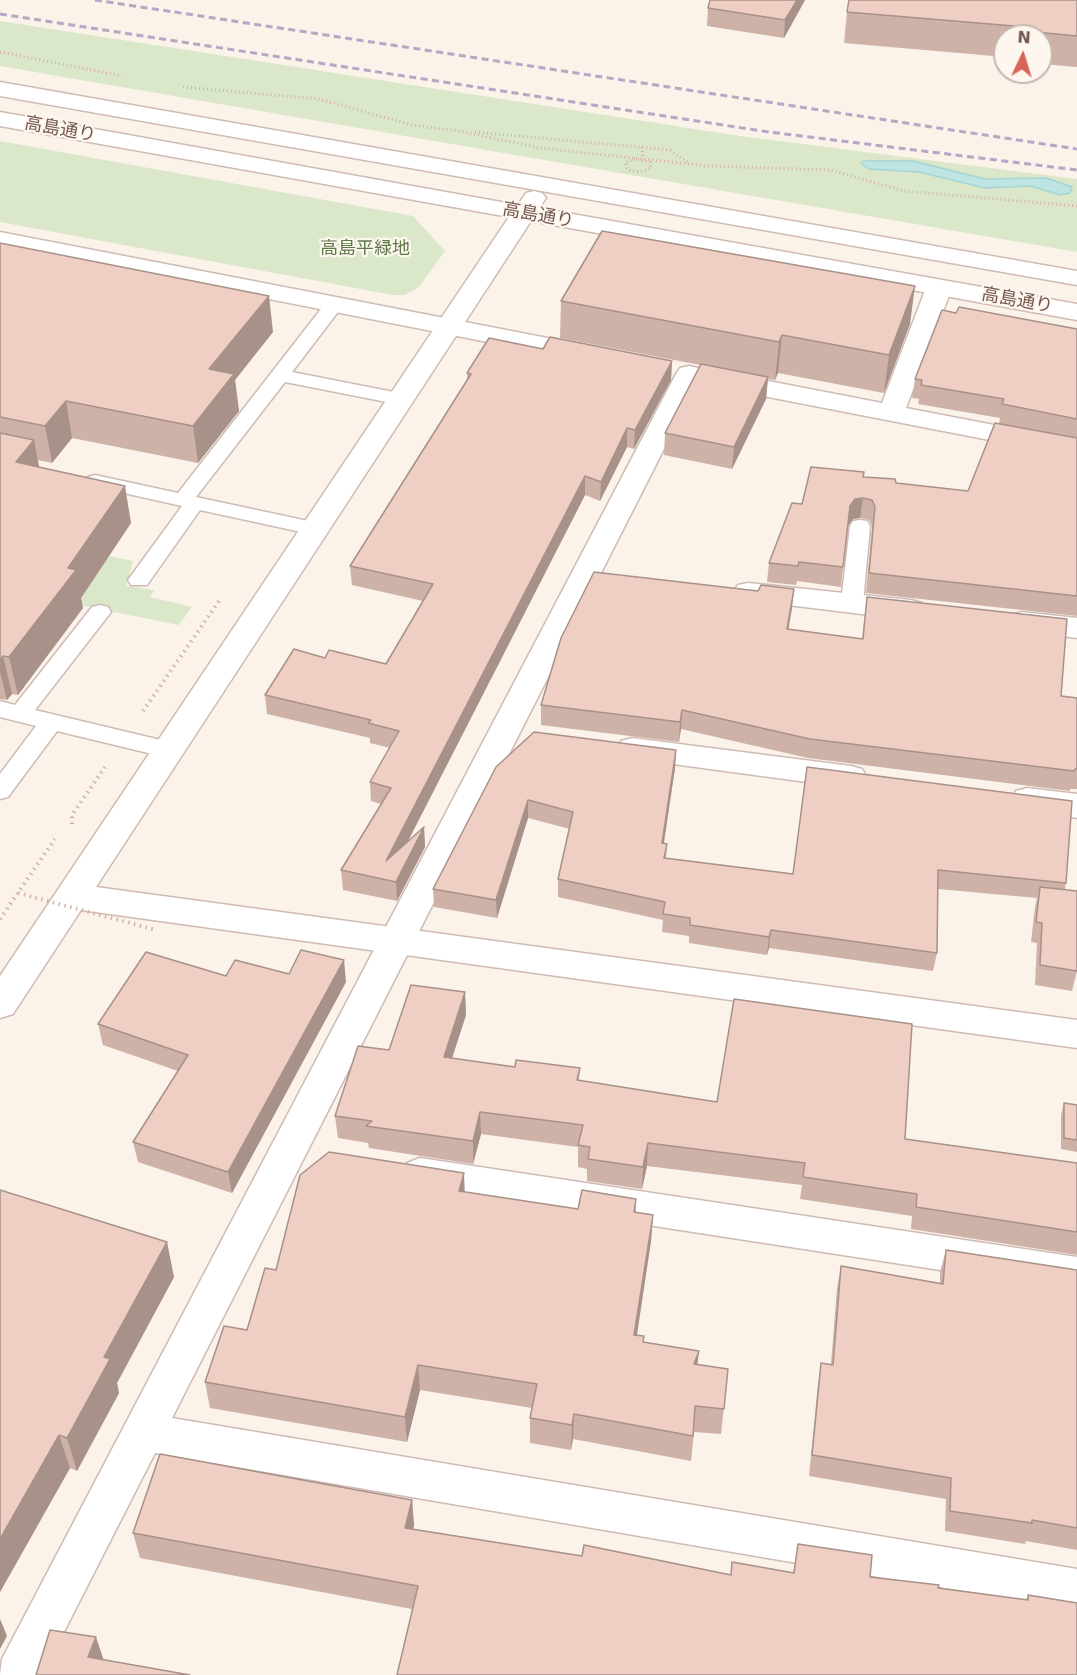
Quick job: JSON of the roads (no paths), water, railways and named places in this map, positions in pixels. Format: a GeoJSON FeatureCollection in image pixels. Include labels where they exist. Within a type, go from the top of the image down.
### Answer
{"type":"FeatureCollection","features":[{"type":"Feature","properties":{"kind":"street","name":"高島通り"},"geometry":{"type":"LineString","coordinates":[[0,89],[1077,278]]}},
{"type":"Feature","properties":{"kind":"street","name":"高島通り"},"geometry":{"type":"LineString","coordinates":[[0,119],[1077,312]]}},
{"type":"Feature","properties":{"kind":"street"},"geometry":{"type":"LineString","coordinates":[[0,1004],[544,184]]}},
{"type":"Feature","properties":{"kind":"street"},"geometry":{"type":"LineString","coordinates":[[0,239],[610,358]]}},
{"type":"Feature","properties":{"kind":"street"},"geometry":{"type":"LineString","coordinates":[[891,413],[939,288]]}},
{"type":"Feature","properties":{"kind":"street"},"geometry":{"type":"LineString","coordinates":[[18,1675],[145,1431],[307,1157],[397,941],[586,574],[678,371],[1077,448]]}},
{"type":"Feature","properties":{"kind":"street"},"geometry":{"type":"LineString","coordinates":[[586,574],[621,577]]}},
{"type":"Feature","properties":{"kind":"street"},"geometry":{"type":"LineString","coordinates":[[725,589],[935,612]]}},
{"type":"Feature","properties":{"kind":"street"},"geometry":{"type":"LineString","coordinates":[[994,619],[1077,628]]}},
{"type":"Feature","properties":{"kind":"street"},"geometry":{"type":"LineString","coordinates":[[505,733],[540,738]]}},
{"type":"Feature","properties":{"kind":"street"},"geometry":{"type":"LineString","coordinates":[[598,745],[878,780]]}},
{"type":"Feature","properties":{"kind":"street"},"geometry":{"type":"LineString","coordinates":[[995,795],[1077,806]]}},
{"type":"Feature","properties":{"kind":"street"},"geometry":{"type":"LineString","coordinates":[[72,896],[1077,1034]]}},
{"type":"Feature","properties":{"kind":"street"},"geometry":{"type":"LineString","coordinates":[[383,1168],[1077,1275]]}},
{"type":"Feature","properties":{"kind":"street"},"geometry":{"type":"LineString","coordinates":[[145,1431],[1077,1590]]}},
{"type":"Feature","properties":{"kind":"lane"},"geometry":{"type":"LineString","coordinates":[[139,580],[189,501],[279,375],[335,303]]}},
{"type":"Feature","properties":{"kind":"lane"},"geometry":{"type":"LineString","coordinates":[[279,375],[402,399]]}},
{"type":"Feature","properties":{"kind":"lane"},"geometry":{"type":"LineString","coordinates":[[80,478],[315,529]]}},
{"type":"Feature","properties":{"kind":"lane"},"geometry":{"type":"LineString","coordinates":[[852,603],[860,526]]}},
{"type":"Feature","properties":{"kind":"lane"},"geometry":{"type":"LineString","coordinates":[[100,612],[10,711],[170,750]]}},
{"type":"Feature","properties":{"kind":"lane"},"geometry":{"type":"LineString","coordinates":[[0,791],[51,722]]}},
{"type":"Feature","properties":{"kind":"water"},"geometry":{"type":"Polygon","coordinates":[[[864,161],[913,161],[985,179],[1046,178],[1072,187],[1070,193],[1060,195],[1031,186],[985,188],[919,172],[869,169],[861,163],[864,161]]]}},
{"type":"Feature","properties":{"kind":"railway"},"geometry":{"type":"LineString","coordinates":[[95,0],[1077,149]]}},
{"type":"Feature","properties":{"kind":"railway"},"geometry":{"type":"LineString","coordinates":[[0,14],[769,132],[1077,170]]}},
{"type":"Feature","properties":{"kind":"park label","name":"高島平緑地"},"geometry":{"type":"Point","coordinates":[365,249]}}]}
